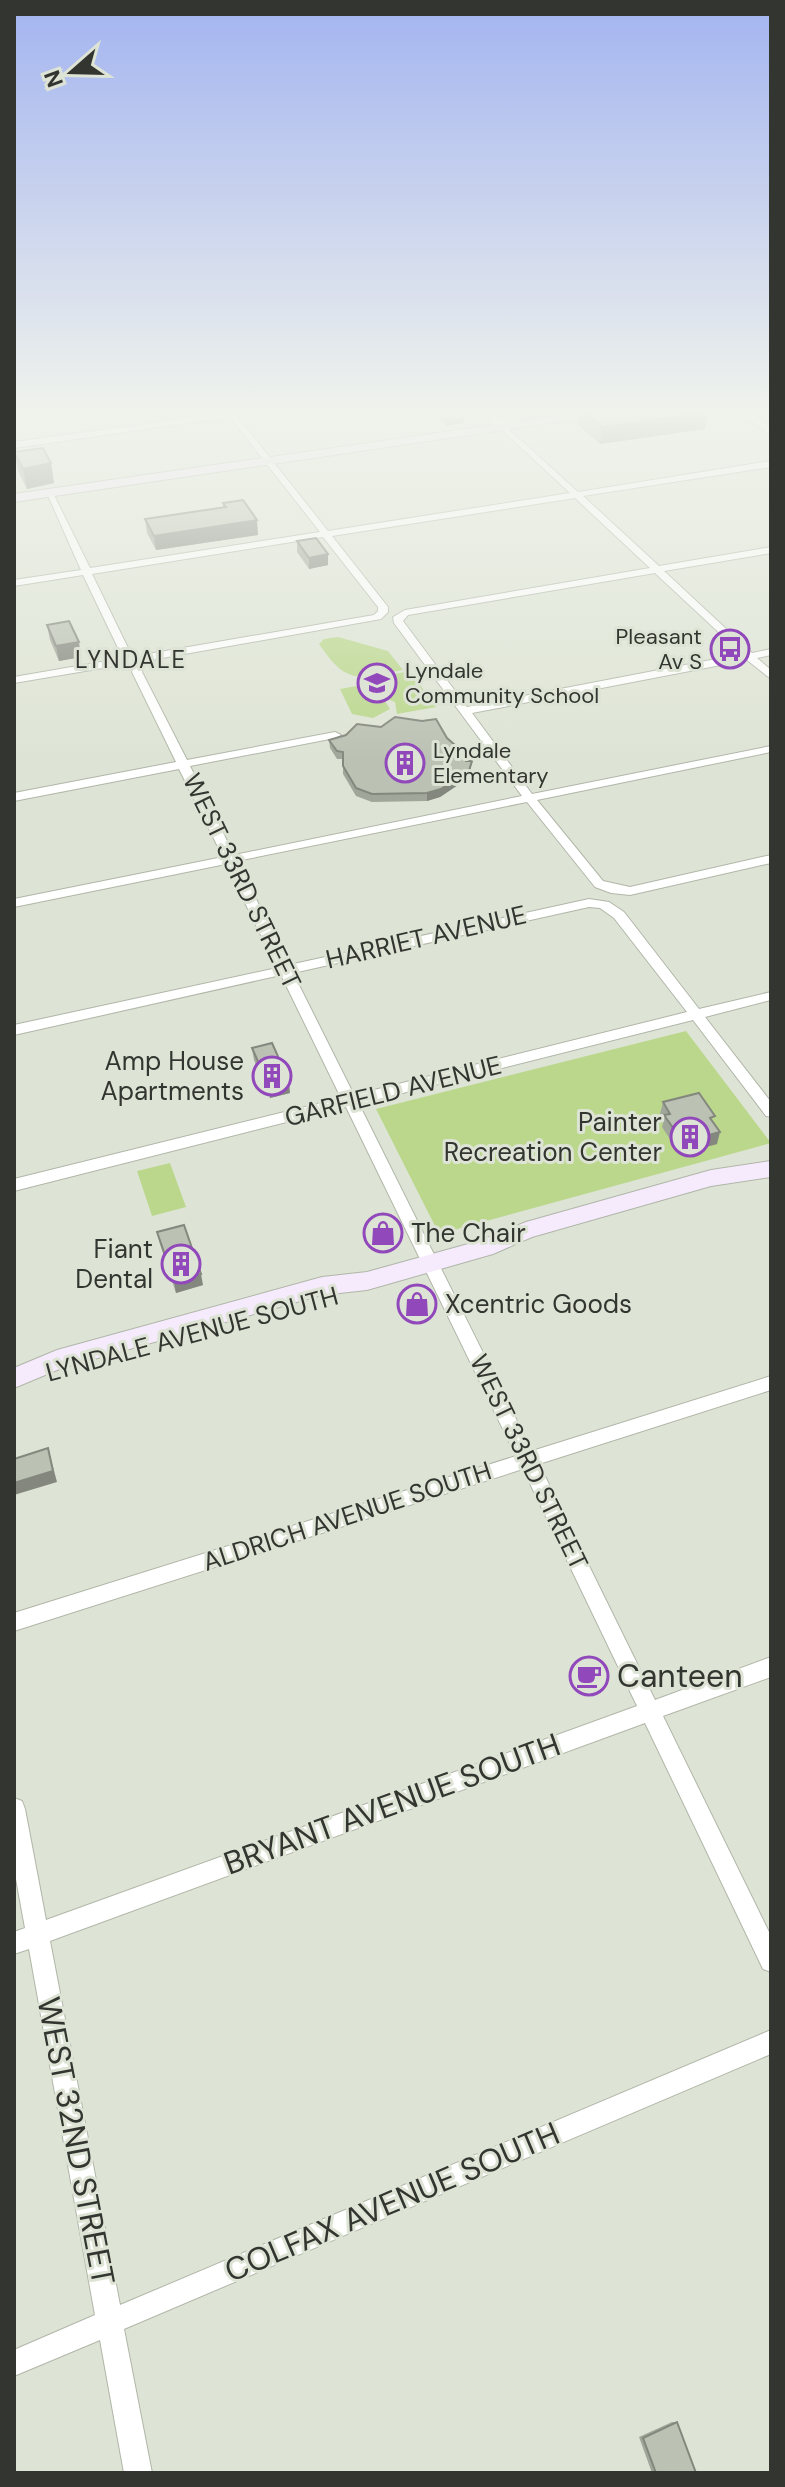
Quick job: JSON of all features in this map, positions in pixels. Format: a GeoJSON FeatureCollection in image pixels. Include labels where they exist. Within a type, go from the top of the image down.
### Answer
{"type":"FeatureCollection","features":[{"type":"Feature","properties":{"kind":"main road","name":"LYNDALE AVENUE SOUTH"},"geometry":{"type":"LineString","coordinates":[[14,1378],[61,1373],[324,1300],[367,1281],[431,1263],[485,1248],[533,1241],[704,1194],[763,1171]]}},
{"type":"Feature","properties":{"kind":"street"},"geometry":{"type":"LineString","coordinates":[[14,680],[109,664],[123,658],[124,650],[66,529]]}},
{"type":"Feature","properties":{"kind":"street"},"geometry":{"type":"LineString","coordinates":[[323,529],[327,534]]}},
{"type":"Feature","properties":{"kind":"street"},"geometry":{"type":"LineString","coordinates":[[14,583],[359,529]]}},
{"type":"Feature","properties":{"kind":"street"},"geometry":{"type":"LineString","coordinates":[[614,529],[771,676]]}},
{"type":"Feature","properties":{"kind":"street","name":"WEST 33RD STREET"},"geometry":{"type":"LineString","coordinates":[[327,534],[383,607],[383,612],[377,617],[148,657],[139,663],[137,672],[286,968],[771,1961]]}},
{"type":"Feature","properties":{"kind":"street"},"geometry":{"type":"LineString","coordinates":[[771,550],[405,613],[398,617],[398,625],[528,796],[591,876],[611,889],[630,891],[771,859]]}},
{"type":"Feature","properties":{"kind":"street"},"geometry":{"type":"LineString","coordinates":[[464,711],[771,652]]}},
{"type":"Feature","properties":{"kind":"street"},"geometry":{"type":"LineString","coordinates":[[14,797],[335,735]]}},
{"type":"Feature","properties":{"kind":"street"},"geometry":{"type":"LineString","coordinates":[[14,903],[771,749]]}},
{"type":"Feature","properties":{"kind":"street","name":"HARRIET AVENUE"},"geometry":{"type":"LineString","coordinates":[[14,1030],[575,904],[604,905],[619,915],[697,1015]]}},
{"type":"Feature","properties":{"kind":"street","name":"GARFIELD AVENUE"},"geometry":{"type":"LineString","coordinates":[[14,1185],[771,996]]}},
{"type":"Feature","properties":{"kind":"street"},"geometry":{"type":"LineString","coordinates":[[697,1015],[771,1112]]}},
{"type":"Feature","properties":{"kind":"street","name":"ALDRICH AVENUE SOUTH"},"geometry":{"type":"LineString","coordinates":[[14,1622],[771,1383]]}},
{"type":"Feature","properties":{"kind":"street","name":"BRYANT AVENUE SOUTH"},"geometry":{"type":"LineString","coordinates":[[14,1943],[771,1667]]}},
{"type":"Feature","properties":{"kind":"street","name":"WEST 32ND STREET"},"geometry":{"type":"LineString","coordinates":[[14,1809],[138,2473]]}},
{"type":"Feature","properties":{"kind":"street","name":"COLFAX AVENUE SOUTH"},"geometry":{"type":"LineString","coordinates":[[14,2363],[771,2042]]}},
{"type":"Feature","properties":{"kind":"green space"},"geometry":{"type":"Polygon","coordinates":[[[338,637],[388,651],[403,670],[364,677],[346,673],[337,667],[319,644],[324,639],[338,637]]]}},
{"type":"Feature","properties":{"kind":"green space"},"geometry":{"type":"Polygon","coordinates":[[[410,671],[436,707],[397,714],[395,702],[367,691],[362,680],[410,671]]]}},
{"type":"Feature","properties":{"kind":"green space"},"geometry":{"type":"Polygon","coordinates":[[[356,686],[385,701],[390,709],[373,718],[352,714],[340,689],[356,686]]]}},
{"type":"Feature","properties":{"kind":"green space"},"geometry":{"type":"Polygon","coordinates":[[[686,1031],[771,1143],[439,1234],[376,1109],[686,1031]]]}},
{"type":"Feature","properties":{"kind":"green space"},"geometry":{"type":"Polygon","coordinates":[[[170,1163],[186,1207],[152,1216],[137,1171],[170,1163]]]}},
{"type":"Feature","properties":{"kind":"building"},"geometry":{"type":"Polygon","coordinates":[[[150,529],[199,529],[154,536],[150,529]]]}},
{"type":"Feature","properties":{"kind":"building"},"geometry":{"type":"Polygon","coordinates":[[[316,538],[328,554],[309,558],[297,541],[316,538]]]}},
{"type":"Feature","properties":{"kind":"building"},"geometry":{"type":"Polygon","coordinates":[[[69,621],[79,642],[56,646],[47,625],[69,621]]]}},
{"type":"Feature","properties":{"kind":"building","name":"Lyndale Elementary"},"geometry":{"type":"Polygon","coordinates":[[[395,717],[422,721],[436,719],[447,738],[463,752],[466,761],[472,761],[468,774],[464,773],[441,789],[427,793],[372,794],[356,788],[343,766],[343,752],[337,751],[329,740],[346,735],[357,724],[381,727],[395,717]]]}},
{"type":"Feature","properties":{"kind":"building"},"geometry":{"type":"Polygon","coordinates":[[[272,1043],[289,1081],[269,1086],[252,1048],[272,1043]]]}},
{"type":"Feature","properties":{"kind":"building","name":"Painter Recreation Center"},"geometry":{"type":"Polygon","coordinates":[[[699,1093],[715,1116],[710,1118],[720,1132],[683,1142],[664,1115],[670,1114],[663,1102],[699,1093]]]}},
{"type":"Feature","properties":{"kind":"building","name":"Fiant Dental"},"geometry":{"type":"Polygon","coordinates":[[[184,1225],[201,1274],[174,1281],[157,1232],[184,1225]]]}},
{"type":"Feature","properties":{"kind":"building"},"geometry":{"type":"Polygon","coordinates":[[[48,1448],[53,1471],[14,1483],[14,1459],[48,1448]]]}},
{"type":"Feature","properties":{"kind":"building"},"geometry":{"type":"Polygon","coordinates":[[[677,2422],[696,2473],[656,2473],[643,2438],[677,2422]]]}},
{"type":"Feature","properties":{"kind":"place","name":"Pleasant Av S"},"geometry":{"type":"Point","coordinates":[730,649]}},
{"type":"Feature","properties":{"kind":"place","name":"Lyndale Community School"},"geometry":{"type":"Point","coordinates":[377,683]}},
{"type":"Feature","properties":{"kind":"place","name":"Lyndale Elementary"},"geometry":{"type":"Point","coordinates":[405,763]}},
{"type":"Feature","properties":{"kind":"place","name":"Amp House Apartments"},"geometry":{"type":"Point","coordinates":[272,1076]}},
{"type":"Feature","properties":{"kind":"place","name":"Painter Recreation Center"},"geometry":{"type":"Point","coordinates":[690,1137]}},
{"type":"Feature","properties":{"kind":"place","name":"The Chair"},"geometry":{"type":"Point","coordinates":[383,1233]}},
{"type":"Feature","properties":{"kind":"place","name":"Fiant Dental"},"geometry":{"type":"Point","coordinates":[181,1264]}},
{"type":"Feature","properties":{"kind":"place","name":"Xcentric Goods"},"geometry":{"type":"Point","coordinates":[417,1304]}},
{"type":"Feature","properties":{"kind":"place","name":"Canteen"},"geometry":{"type":"Point","coordinates":[589,1676]}},
{"type":"Feature","properties":{"kind":"district","name":"LYNDALE"},"geometry":{"type":"Point","coordinates":[131,660]}}]}
